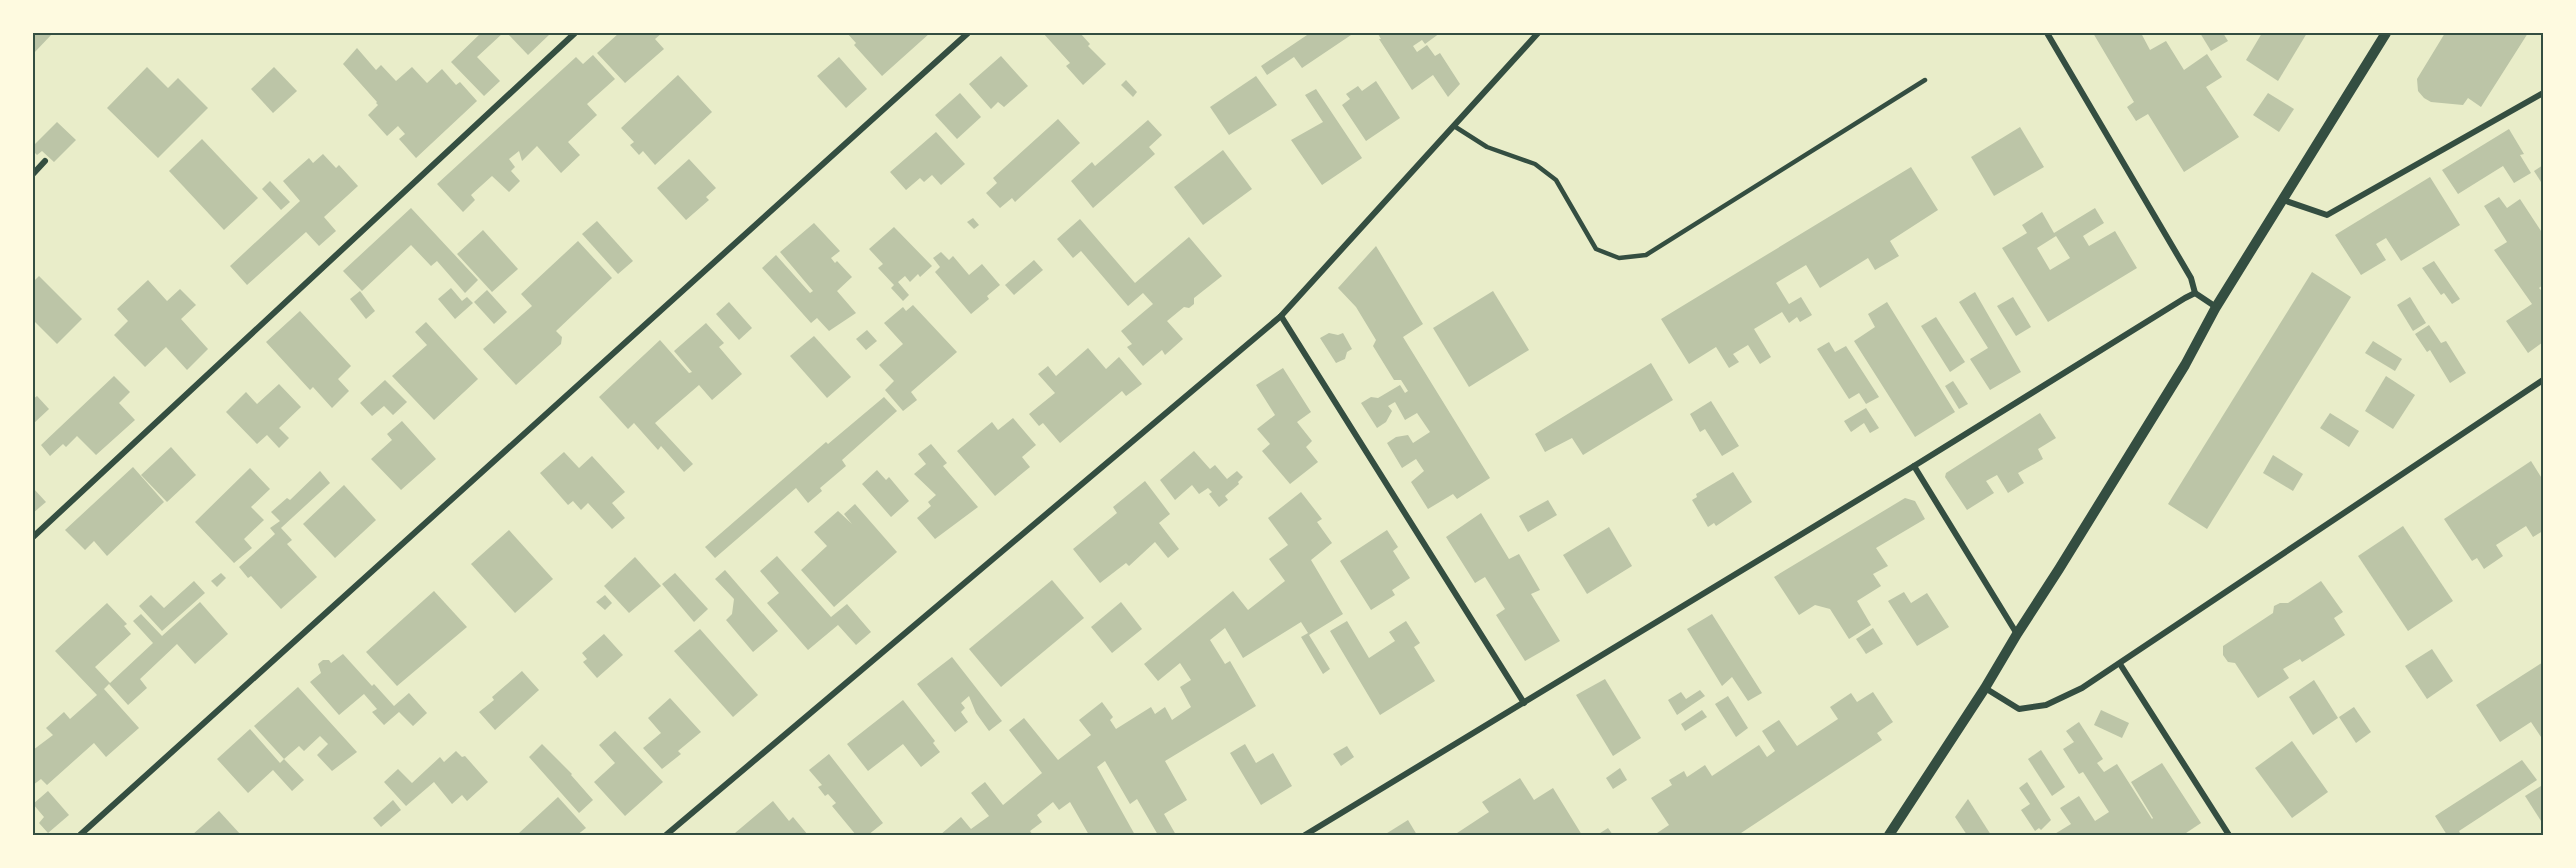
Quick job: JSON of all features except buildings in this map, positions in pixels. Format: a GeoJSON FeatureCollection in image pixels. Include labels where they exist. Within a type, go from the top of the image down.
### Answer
{"type":"FeatureCollection","features":[{"type":"Feature","properties":{"kind":"street"},"geometry":{"type":"LineString","coordinates":[[33,537],[575,33]]}},
{"type":"Feature","properties":{"kind":"street"},"geometry":{"type":"LineString","coordinates":[[80,835],[968,33]]}},
{"type":"Feature","properties":{"kind":"street"},"geometry":{"type":"LineString","coordinates":[[666,835],[1281,316],[1538,33]]}},
{"type":"Feature","properties":{"kind":"street"},"geometry":{"type":"LineString","coordinates":[[2047,33],[2191,278],[2195,293],[2216,307]]}},
{"type":"Feature","properties":{"kind":"street"},"geometry":{"type":"LineString","coordinates":[[1889,835],[1985,688],[2185,365],[2216,307],[2386,33]]}},
{"type":"Feature","properties":{"kind":"street"},"geometry":{"type":"LineString","coordinates":[[2283,200],[2327,215],[2543,93]]}},
{"type":"Feature","properties":{"kind":"street"},"geometry":{"type":"LineString","coordinates":[[33,174],[45,161]]}},
{"type":"Feature","properties":{"kind":"street"},"geometry":{"type":"LineString","coordinates":[[1305,835],[2195,293]]}},
{"type":"Feature","properties":{"kind":"street"},"geometry":{"type":"LineString","coordinates":[[1281,316],[1524,703]]}},
{"type":"Feature","properties":{"kind":"street"},"geometry":{"type":"LineString","coordinates":[[1985,688],[2019,709],[2046,705],[2082,688],[2543,380]]}},
{"type":"Feature","properties":{"kind":"street"},"geometry":{"type":"LineString","coordinates":[[1914,466],[2017,634]]}},
{"type":"Feature","properties":{"kind":"street"},"geometry":{"type":"LineString","coordinates":[[2120,664],[2229,835]]}},
{"type":"Feature","properties":{"kind":"lane"},"geometry":{"type":"LineString","coordinates":[[1454,126],[1487,147],[1534,164],[1556,180],[1596,249],[1619,258],[1646,255],[1925,80]]}}]}
